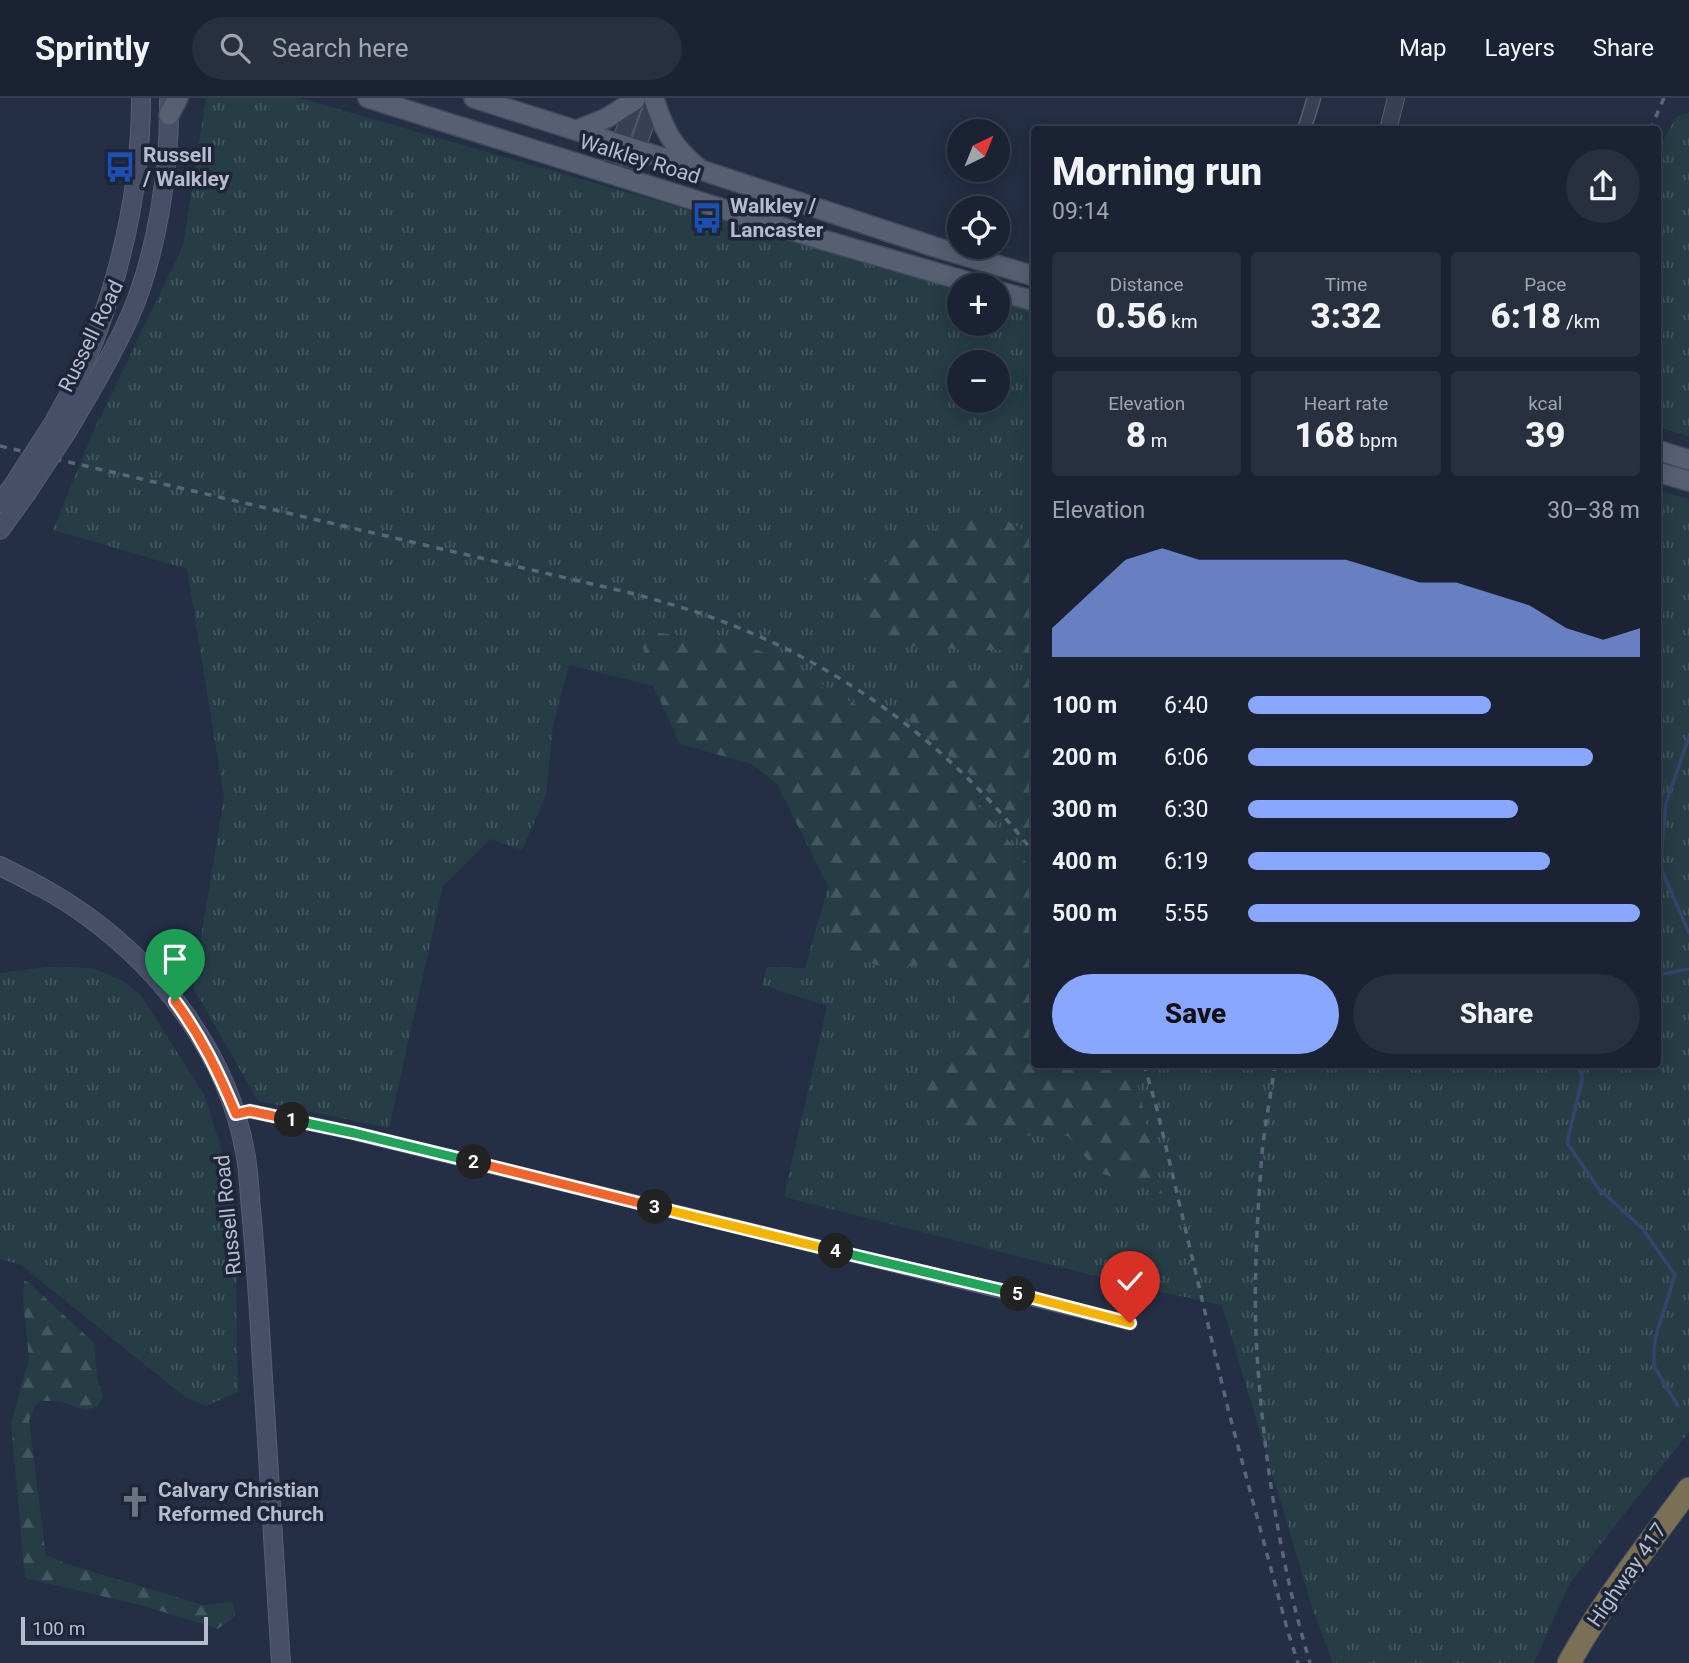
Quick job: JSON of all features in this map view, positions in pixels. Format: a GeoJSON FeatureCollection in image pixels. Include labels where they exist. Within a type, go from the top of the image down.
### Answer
{"type":"FeatureCollection","features":[{"type":"Feature","properties":{"kind":"highway"},"geometry":{"type":"LineString","coordinates":[[1622,1579],[1655,1521],[1689,1472]]}},
{"type":"Feature","properties":{"kind":"highway","name":"Highway 417"},"geometry":{"type":"LineString","coordinates":[[1569,1663],[1622,1579],[1689,1489]]}},
{"type":"Feature","properties":{"kind":"main road","name":"Russell Road"},"geometry":{"type":"LineString","coordinates":[[59,430],[72,389],[98,332],[115,277],[131,210],[141,133],[141,98]]}},
{"type":"Feature","properties":{"kind":"main road","name":"Walkley Road"},"geometry":{"type":"LineString","coordinates":[[368,98],[813,237],[947,276]]}},
{"type":"Feature","properties":{"kind":"main road","name":"Walkley Road"},"geometry":{"type":"LineString","coordinates":[[474,98],[935,247],[1028,274]]}},
{"type":"Feature","properties":{"kind":"main road"},"geometry":{"type":"LineString","coordinates":[[577,130],[645,99],[662,122],[671,141],[701,170]]}},
{"type":"Feature","properties":{"kind":"main road","name":"Russell Road"},"geometry":{"type":"LineString","coordinates":[[0,530],[19,491],[114,351],[131,314],[145,274],[162,195],[172,104]]}},
{"type":"Feature","properties":{"kind":"main road"},"geometry":{"type":"LineString","coordinates":[[1661,451],[1689,460]]}},
{"type":"Feature","properties":{"kind":"main road"},"geometry":{"type":"LineString","coordinates":[[1661,473],[1689,481]]}},
{"type":"Feature","properties":{"kind":"main road","name":"Russell Road"},"geometry":{"type":"LineString","coordinates":[[0,503],[19,491]]}},
{"type":"Feature","properties":{"kind":"main road","name":"Russell Road"},"geometry":{"type":"LineString","coordinates":[[0,866],[38,885],[86,915],[130,951],[154,976],[175,1001],[205,1046],[236,1114],[245,1152],[257,1264],[281,1663]]}},
{"type":"Feature","properties":{"kind":"street"},"geometry":{"type":"LineString","coordinates":[[1305,126],[1314,98]]}},
{"type":"Feature","properties":{"kind":"street"},"geometry":{"type":"LineString","coordinates":[[1389,126],[1396,98]]}},
{"type":"Feature","properties":{"kind":"street"},"geometry":{"type":"LineString","coordinates":[[617,176],[645,99]]}},
{"type":"Feature","properties":{"kind":"street"},"geometry":{"type":"LineString","coordinates":[[236,1114],[250,1111],[354,1133],[1130,1323]]}},
{"type":"Feature","properties":{"kind":"green space"},"geometry":{"type":"Polygon","coordinates":[[[206,98],[300,98],[947,285],[947,336],[1010,336],[1010,303],[1031,309],[1031,1068],[1661,1068],[1661,491],[1689,499],[1689,1432],[1570,1583],[1534,1663],[1333,1663],[1312,1607],[1222,1305],[1147,1289],[784,1197],[827,1006],[762,985],[767,967],[805,968],[828,887],[777,784],[752,764],[680,744],[653,686],[569,665],[553,725],[546,795],[522,850],[490,839],[443,886],[389,1128],[258,1101],[193,987],[224,797],[187,569],[53,530],[93,432],[183,246],[206,98]]]}},
{"type":"Feature","properties":{"kind":"green space"},"geometry":{"type":"Polygon","coordinates":[[[1689,113],[1689,436],[1661,428],[1661,144],[1677,116],[1689,113]]]}},
{"type":"Feature","properties":{"kind":"green space"},"geometry":{"type":"Polygon","coordinates":[[[977,511],[1000,517],[1031,534],[1029,653],[965,651],[931,645],[906,647],[878,637],[857,625],[852,615],[859,584],[876,572],[905,542],[922,537],[956,514],[977,511]]]}},
{"type":"Feature","properties":{"kind":"green space"},"geometry":{"type":"Polygon","coordinates":[[[651,632],[731,641],[780,658],[880,720],[965,792],[1031,869],[1031,1068],[1134,1068],[1162,1194],[1098,1172],[1068,1136],[1032,1136],[940,1125],[921,1092],[961,1047],[955,977],[940,953],[917,965],[889,969],[829,949],[834,904],[829,887],[777,784],[752,764],[680,744],[654,686],[643,647],[651,632]]]}},
{"type":"Feature","properties":{"kind":"green space"},"geometry":{"type":"Polygon","coordinates":[[[1031,671],[1031,836],[963,767],[901,713],[905,702],[969,673],[1031,671]]]}},
{"type":"Feature","properties":{"kind":"green space"},"geometry":{"type":"Polygon","coordinates":[[[46,967],[92,968],[121,980],[140,994],[205,1096],[235,1193],[238,1392],[206,1406],[185,1397],[21,1265],[0,1259],[0,973],[46,967]]]}},
{"type":"Feature","properties":{"kind":"green space"},"geometry":{"type":"Polygon","coordinates":[[[24,1281],[94,1343],[97,1378],[103,1396],[98,1406],[86,1410],[59,1401],[40,1401],[34,1407],[29,1421],[46,1557],[50,1556],[64,1563],[203,1605],[231,1602],[235,1616],[218,1629],[144,1606],[25,1578],[11,1423],[29,1358],[23,1301],[24,1281]]]}},
{"type":"Feature","properties":{"kind":"waterway"},"geometry":{"type":"LineString","coordinates":[[1661,856],[1666,803],[1689,737]]}},
{"type":"Feature","properties":{"kind":"waterway"},"geometry":{"type":"LineString","coordinates":[[1661,868],[1689,933]]}},
{"type":"Feature","properties":{"kind":"waterway"},"geometry":{"type":"LineString","coordinates":[[1661,974],[1689,969]]}},
{"type":"Feature","properties":{"kind":"waterway"},"geometry":{"type":"LineString","coordinates":[[1582,1068],[1582,1080],[1567,1143],[1599,1189],[1643,1229],[1675,1275],[1657,1332],[1654,1366],[1678,1406]]}},
{"type":"Feature","properties":{"kind":"railway"},"geometry":{"type":"LineString","coordinates":[[1652,126],[1664,98]]}},
{"type":"Feature","properties":{"kind":"railway"},"geometry":{"type":"LineString","coordinates":[[0,446],[635,594],[716,619],[808,660],[851,685],[892,714],[968,778],[1031,849]]}},
{"type":"Feature","properties":{"kind":"railway"},"geometry":{"type":"LineString","coordinates":[[1145,1068],[1228,1409],[1298,1663]]}},
{"type":"Feature","properties":{"kind":"railway"},"geometry":{"type":"LineString","coordinates":[[1274,1068],[1263,1142],[1259,1203],[1257,1355],[1275,1511],[1290,1587],[1310,1663]]}},
{"type":"Feature","properties":{"kind":"place","name":"Russell / Walkley"},"geometry":{"type":"Point","coordinates":[120,167]}},
{"type":"Feature","properties":{"kind":"place","name":"Walkley / Lancaster"},"geometry":{"type":"Point","coordinates":[707,218]}},
{"type":"Feature","properties":{"kind":"place","name":"Calvary Christian Reformed Church"},"geometry":{"type":"Point","coordinates":[135,1502]}},
{"type":"Feature","properties":{"kind":"route"},"geometry":{"type":"LineString","coordinates":[[175,1001],[205,1046],[236,1114],[250,1111],[354,1133],[1130,1323]]}}]}
